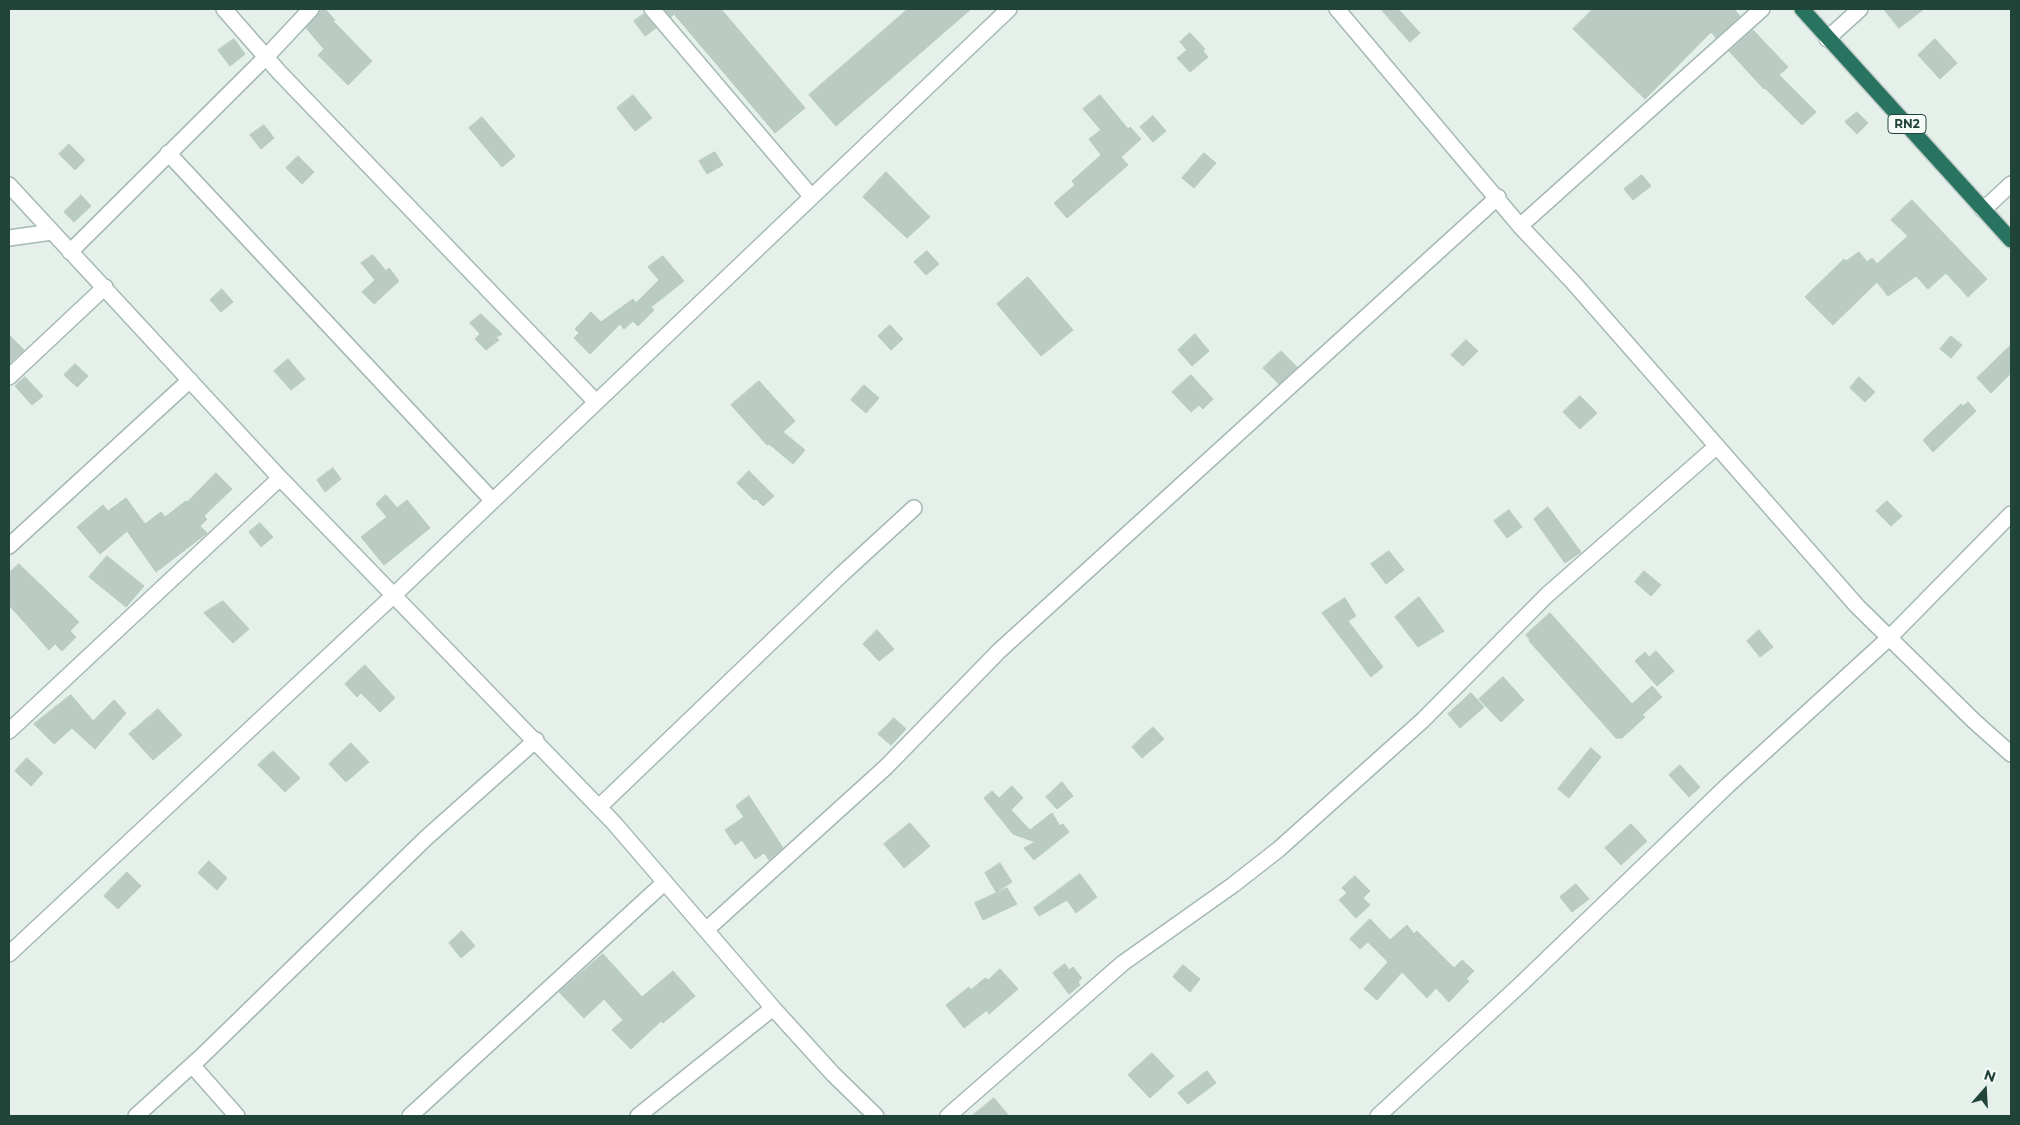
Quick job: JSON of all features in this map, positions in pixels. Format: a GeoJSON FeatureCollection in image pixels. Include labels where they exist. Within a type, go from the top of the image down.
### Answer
{"type":"FeatureCollection","features":[{"type":"Feature","properties":{"kind":"highway","name":"RN2"},"geometry":{"type":"LineString","coordinates":[[1802,9],[1827,39],[2011,240]]}},
{"type":"Feature","properties":{"kind":"street"},"geometry":{"type":"LineString","coordinates":[[224,9],[266,57],[595,401]]}},
{"type":"Feature","properties":{"kind":"street"},"geometry":{"type":"LineString","coordinates":[[70,252],[266,57],[311,9]]}},
{"type":"Feature","properties":{"kind":"street"},"geometry":{"type":"LineString","coordinates":[[652,9],[811,196]]}},
{"type":"Feature","properties":{"kind":"street"},"geometry":{"type":"LineString","coordinates":[[9,954],[394,595],[595,401],[1009,9]]}},
{"type":"Feature","properties":{"kind":"street"},"geometry":{"type":"LineString","coordinates":[[1337,9],[1498,197],[1520,226],[1572,281],[1686,414],[1717,446],[1857,606],[2011,754]]}},
{"type":"Feature","properties":{"kind":"street"},"geometry":{"type":"LineString","coordinates":[[1520,226],[1762,9]]}},
{"type":"Feature","properties":{"kind":"street"},"geometry":{"type":"LineString","coordinates":[[1827,39],[1860,9]]}},
{"type":"Feature","properties":{"kind":"street"},"geometry":{"type":"LineString","coordinates":[[168,153],[492,500]]}},
{"type":"Feature","properties":{"kind":"street"},"geometry":{"type":"LineString","coordinates":[[1983,210],[2011,184]]}},
{"type":"Feature","properties":{"kind":"street"},"geometry":{"type":"LineString","coordinates":[[9,185],[280,478],[599,807],[773,1008],[833,1074],[876,1116]]}},
{"type":"Feature","properties":{"kind":"street"},"geometry":{"type":"LineString","coordinates":[[706,930],[886,767],[999,651],[1498,197]]}},
{"type":"Feature","properties":{"kind":"street"},"geometry":{"type":"LineString","coordinates":[[9,238],[52,232]]}},
{"type":"Feature","properties":{"kind":"street"},"geometry":{"type":"LineString","coordinates":[[9,378],[105,287]]}},
{"type":"Feature","properties":{"kind":"street"},"geometry":{"type":"LineString","coordinates":[[9,546],[190,380]]}},
{"type":"Feature","properties":{"kind":"street"},"geometry":{"type":"LineString","coordinates":[[948,1116],[1123,963],[1241,879],[1280,848],[1423,720],[1547,595],[1717,446]]}},
{"type":"Feature","properties":{"kind":"street"},"geometry":{"type":"LineString","coordinates":[[9,731],[280,478]]}},
{"type":"Feature","properties":{"kind":"street"},"geometry":{"type":"LineString","coordinates":[[599,807],[842,574],[914,508]]}},
{"type":"Feature","properties":{"kind":"street"},"geometry":{"type":"LineString","coordinates":[[1378,1116],[1520,985],[1727,786],[1890,638],[2011,514]]}},
{"type":"Feature","properties":{"kind":"street"},"geometry":{"type":"LineString","coordinates":[[136,1116],[426,838],[536,740]]}},
{"type":"Feature","properties":{"kind":"street"},"geometry":{"type":"LineString","coordinates":[[410,1116],[665,882]]}},
{"type":"Feature","properties":{"kind":"street"},"geometry":{"type":"LineString","coordinates":[[638,1116],[773,1008]]}},
{"type":"Feature","properties":{"kind":"street"},"geometry":{"type":"LineString","coordinates":[[192,1064],[237,1116]]}},
{"type":"Feature","properties":{"kind":"building"},"geometry":{"type":"Polygon","coordinates":[[[322,9],[325,9],[335,20],[333,21],[372,61],[348,85],[318,55],[324,49],[306,28],[322,9]]]}},
{"type":"Feature","properties":{"kind":"building"},"geometry":{"type":"Polygon","coordinates":[[[664,9],[721,9],[805,108],[775,133],[674,14],[671,17],[664,9]]]}},
{"type":"Feature","properties":{"kind":"building"},"geometry":{"type":"Polygon","coordinates":[[[908,9],[971,9],[836,126],[809,95],[908,9]]]}},
{"type":"Feature","properties":{"kind":"building"},"geometry":{"type":"Polygon","coordinates":[[[1381,9],[1398,9],[1420,33],[1410,42],[1381,9]]]}},
{"type":"Feature","properties":{"kind":"building"},"geometry":{"type":"Polygon","coordinates":[[[1593,9],[1734,9],[1740,16],[1716,38],[1711,32],[1645,99],[1573,29],[1593,9]]]}},
{"type":"Feature","properties":{"kind":"building"},"geometry":{"type":"Polygon","coordinates":[[[1884,9],[1924,9],[1899,28],[1884,9]]]}},
{"type":"Feature","properties":{"kind":"building"},"geometry":{"type":"Polygon","coordinates":[[[644,14],[656,28],[645,36],[634,21],[644,14]]]}},
{"type":"Feature","properties":{"kind":"building"},"geometry":{"type":"Polygon","coordinates":[[[1753,30],[1788,67],[1779,75],[1816,112],[1802,125],[1764,89],[1729,51],[1753,30]]]}},
{"type":"Feature","properties":{"kind":"building"},"geometry":{"type":"Polygon","coordinates":[[[1190,33],[1205,49],[1203,51],[1208,57],[1190,72],[1177,58],[1187,50],[1180,42],[1190,33]]]}},
{"type":"Feature","properties":{"kind":"building"},"geometry":{"type":"Polygon","coordinates":[[[234,39],[245,54],[230,66],[218,50],[234,39]]]}},
{"type":"Feature","properties":{"kind":"building"},"geometry":{"type":"Polygon","coordinates":[[[1935,39],[1957,63],[1940,79],[1918,55],[1935,39]]]}},
{"type":"Feature","properties":{"kind":"building"},"geometry":{"type":"Polygon","coordinates":[[[633,95],[652,118],[635,131],[617,108],[633,95]]]}},
{"type":"Feature","properties":{"kind":"building"},"geometry":{"type":"Polygon","coordinates":[[[1100,95],[1128,129],[1130,127],[1141,139],[1121,157],[1128,165],[1067,218],[1054,203],[1075,185],[1072,181],[1101,155],[1089,139],[1101,130],[1083,109],[1100,95]]]}},
{"type":"Feature","properties":{"kind":"building"},"geometry":{"type":"Polygon","coordinates":[[[1857,112],[1868,123],[1857,134],[1845,122],[1857,112]]]}},
{"type":"Feature","properties":{"kind":"building"},"geometry":{"type":"Polygon","coordinates":[[[1153,116],[1166,131],[1153,142],[1140,127],[1153,116]]]}},
{"type":"Feature","properties":{"kind":"building"},"geometry":{"type":"Polygon","coordinates":[[[482,117],[515,156],[502,167],[469,128],[482,117]]]}},
{"type":"Feature","properties":{"kind":"building"},"geometry":{"type":"Polygon","coordinates":[[[264,125],[274,138],[261,149],[250,135],[264,125]]]}},
{"type":"Feature","properties":{"kind":"building"},"geometry":{"type":"Polygon","coordinates":[[[69,144],[85,160],[75,170],[59,154],[69,144]]]}},
{"type":"Feature","properties":{"kind":"building"},"geometry":{"type":"Polygon","coordinates":[[[715,152],[723,165],[707,174],[699,161],[715,152]]]}},
{"type":"Feature","properties":{"kind":"building"},"geometry":{"type":"Polygon","coordinates":[[[1204,153],[1216,163],[1194,188],[1182,178],[1204,153]]]}},
{"type":"Feature","properties":{"kind":"building"},"geometry":{"type":"Polygon","coordinates":[[[298,156],[314,172],[302,184],[286,168],[298,156]]]}},
{"type":"Feature","properties":{"kind":"building"},"geometry":{"type":"Polygon","coordinates":[[[886,172],[930,217],[907,238],[863,197],[886,172]]]}},
{"type":"Feature","properties":{"kind":"building"},"geometry":{"type":"Polygon","coordinates":[[[1642,175],[1651,186],[1633,200],[1624,189],[1642,175]]]}},
{"type":"Feature","properties":{"kind":"building"},"geometry":{"type":"Polygon","coordinates":[[[81,195],[91,206],[74,222],[64,212],[81,195]]]}},
{"type":"Feature","properties":{"kind":"building"},"geometry":{"type":"Polygon","coordinates":[[[1912,200],[1987,279],[1968,297],[1946,273],[1928,289],[1916,276],[1888,296],[1877,282],[1833,325],[1805,297],[1844,259],[1846,261],[1859,252],[1867,262],[1872,258],[1877,264],[1908,236],[1891,220],[1912,200]]]}},
{"type":"Feature","properties":{"kind":"building"},"geometry":{"type":"Polygon","coordinates":[[[927,251],[939,264],[926,275],[914,262],[927,251]]]}},
{"type":"Feature","properties":{"kind":"building"},"geometry":{"type":"Polygon","coordinates":[[[373,255],[386,271],[389,268],[399,281],[374,304],[362,292],[375,280],[361,263],[373,255]]]}},
{"type":"Feature","properties":{"kind":"building"},"geometry":{"type":"Polygon","coordinates":[[[663,256],[684,281],[651,307],[654,310],[638,326],[633,321],[624,329],[620,324],[590,354],[574,338],[579,333],[575,329],[591,312],[601,322],[633,299],[636,303],[659,280],[648,267],[663,256]]]}},
{"type":"Feature","properties":{"kind":"building"},"geometry":{"type":"Polygon","coordinates":[[[1028,277],[1073,330],[1041,356],[997,304],[1028,277]]]}},
{"type":"Feature","properties":{"kind":"building"},"geometry":{"type":"Polygon","coordinates":[[[222,289],[233,302],[221,312],[210,300],[222,289]]]}},
{"type":"Feature","properties":{"kind":"building"},"geometry":{"type":"Polygon","coordinates":[[[481,314],[502,334],[496,337],[499,340],[486,350],[475,339],[480,334],[470,323],[481,314]]]}},
{"type":"Feature","properties":{"kind":"building"},"geometry":{"type":"Polygon","coordinates":[[[890,325],[903,339],[891,350],[878,336],[890,325]]]}},
{"type":"Feature","properties":{"kind":"building"},"geometry":{"type":"Polygon","coordinates":[[[1195,334],[1209,351],[1192,366],[1178,350],[1195,334]]]}},
{"type":"Feature","properties":{"kind":"building"},"geometry":{"type":"Polygon","coordinates":[[[9,335],[24,350],[9,364],[9,335]]]}},
{"type":"Feature","properties":{"kind":"building"},"geometry":{"type":"Polygon","coordinates":[[[1951,336],[1962,345],[1951,358],[1940,349],[1951,336]]]}},
{"type":"Feature","properties":{"kind":"building"},"geometry":{"type":"Polygon","coordinates":[[[1466,340],[1478,351],[1463,366],[1451,355],[1466,340]]]}},
{"type":"Feature","properties":{"kind":"building"},"geometry":{"type":"Polygon","coordinates":[[[2011,345],[2011,373],[1991,393],[1977,378],[2011,345]]]}},
{"type":"Feature","properties":{"kind":"building"},"geometry":{"type":"Polygon","coordinates":[[[1281,351],[1297,367],[1279,384],[1263,368],[1281,351]]]}},
{"type":"Feature","properties":{"kind":"building"},"geometry":{"type":"Polygon","coordinates":[[[288,359],[305,379],[291,390],[274,371],[288,359]]]}},
{"type":"Feature","properties":{"kind":"building"},"geometry":{"type":"Polygon","coordinates":[[[75,364],[88,376],[77,387],[64,375],[75,364]]]}},
{"type":"Feature","properties":{"kind":"building"},"geometry":{"type":"Polygon","coordinates":[[[1191,375],[1213,399],[1203,409],[1199,405],[1191,412],[1172,392],[1191,375]]]}},
{"type":"Feature","properties":{"kind":"building"},"geometry":{"type":"Polygon","coordinates":[[[25,377],[43,396],[32,405],[15,386],[25,377]]]}},
{"type":"Feature","properties":{"kind":"building"},"geometry":{"type":"Polygon","coordinates":[[[1859,377],[1875,392],[1865,402],[1850,388],[1859,377]]]}},
{"type":"Feature","properties":{"kind":"building"},"geometry":{"type":"Polygon","coordinates":[[[759,381],[795,421],[783,432],[805,450],[793,464],[769,444],[767,445],[731,405],[759,381]]]}},
{"type":"Feature","properties":{"kind":"building"},"geometry":{"type":"Polygon","coordinates":[[[864,385],[879,398],[866,413],[851,400],[864,385]]]}},
{"type":"Feature","properties":{"kind":"building"},"geometry":{"type":"Polygon","coordinates":[[[1580,396],[1597,413],[1580,429],[1563,412],[1580,396]]]}},
{"type":"Feature","properties":{"kind":"building"},"geometry":{"type":"Polygon","coordinates":[[[1968,402],[1976,411],[1933,452],[1923,440],[1961,404],[1963,406],[1968,402]]]}},
{"type":"Feature","properties":{"kind":"building"},"geometry":{"type":"Polygon","coordinates":[[[333,468],[341,479],[325,492],[317,480],[333,468]]]}},
{"type":"Feature","properties":{"kind":"building"},"geometry":{"type":"Polygon","coordinates":[[[749,471],[774,496],[763,506],[737,483],[749,471]]]}},
{"type":"Feature","properties":{"kind":"building"},"geometry":{"type":"Polygon","coordinates":[[[216,473],[232,489],[204,516],[207,519],[200,526],[207,533],[156,572],[127,531],[100,554],[77,527],[103,505],[108,511],[126,498],[145,524],[161,512],[165,517],[187,502],[216,473]]]}},
{"type":"Feature","properties":{"kind":"building"},"geometry":{"type":"Polygon","coordinates":[[[386,495],[397,508],[407,500],[430,528],[384,565],[361,537],[387,517],[376,504],[386,495]]]}},
{"type":"Feature","properties":{"kind":"building"},"geometry":{"type":"Polygon","coordinates":[[[1887,501],[1902,516],[1891,526],[1876,511],[1887,501]]]}},
{"type":"Feature","properties":{"kind":"building"},"geometry":{"type":"Polygon","coordinates":[[[1548,507],[1581,552],[1565,563],[1534,519],[1548,507]]]}},
{"type":"Feature","properties":{"kind":"building"},"geometry":{"type":"Polygon","coordinates":[[[1509,510],[1522,527],[1507,538],[1494,521],[1509,510]]]}},
{"type":"Feature","properties":{"kind":"building"},"geometry":{"type":"Polygon","coordinates":[[[260,523],[273,537],[261,547],[249,532],[260,523]]]}},
{"type":"Feature","properties":{"kind":"building"},"geometry":{"type":"Polygon","coordinates":[[[1389,551],[1404,570],[1386,584],[1371,564],[1389,551]]]}},
{"type":"Feature","properties":{"kind":"building"},"geometry":{"type":"Polygon","coordinates":[[[107,556],[144,586],[126,607],[89,577],[107,556]]]}},
{"type":"Feature","properties":{"kind":"building"},"geometry":{"type":"Polygon","coordinates":[[[19,564],[79,622],[70,631],[76,637],[62,651],[55,644],[49,650],[9,605],[9,573],[19,564]]]}},
{"type":"Feature","properties":{"kind":"building"},"geometry":{"type":"Polygon","coordinates":[[[1644,571],[1661,585],[1651,596],[1635,582],[1644,571]]]}},
{"type":"Feature","properties":{"kind":"building"},"geometry":{"type":"Polygon","coordinates":[[[1419,597],[1444,631],[1418,647],[1395,617],[1419,597]]]}},
{"type":"Feature","properties":{"kind":"building"},"geometry":{"type":"Polygon","coordinates":[[[1345,598],[1356,616],[1348,621],[1383,667],[1371,677],[1322,613],[1345,598]]]}},
{"type":"Feature","properties":{"kind":"building"},"geometry":{"type":"Polygon","coordinates":[[[223,601],[249,629],[233,643],[204,613],[223,601]]]}},
{"type":"Feature","properties":{"kind":"building"},"geometry":{"type":"Polygon","coordinates":[[[1550,613],[1632,704],[1652,686],[1662,697],[1642,715],[1645,717],[1622,738],[1616,738],[1529,641],[1526,635],[1550,613]]]}},
{"type":"Feature","properties":{"kind":"building"},"geometry":{"type":"Polygon","coordinates":[[[877,630],[894,649],[879,661],[863,644],[877,630]]]}},
{"type":"Feature","properties":{"kind":"building"},"geometry":{"type":"Polygon","coordinates":[[[1759,630],[1773,647],[1760,657],[1747,641],[1759,630]]]}},
{"type":"Feature","properties":{"kind":"building"},"geometry":{"type":"Polygon","coordinates":[[[1656,651],[1674,671],[1657,686],[1635,661],[1645,652],[1649,657],[1656,651]]]}},
{"type":"Feature","properties":{"kind":"building"},"geometry":{"type":"Polygon","coordinates":[[[365,665],[395,698],[380,712],[361,693],[357,697],[345,684],[365,665]]]}},
{"type":"Feature","properties":{"kind":"building"},"geometry":{"type":"Polygon","coordinates":[[[1503,677],[1524,700],[1501,722],[1479,699],[1503,677]]]}},
{"type":"Feature","properties":{"kind":"building"},"geometry":{"type":"Polygon","coordinates":[[[1471,693],[1484,707],[1460,728],[1448,714],[1471,693]]]}},
{"type":"Feature","properties":{"kind":"building"},"geometry":{"type":"Polygon","coordinates":[[[71,695],[93,721],[114,700],[126,713],[95,749],[72,728],[54,744],[34,724],[71,695]]]}},
{"type":"Feature","properties":{"kind":"building"},"geometry":{"type":"Polygon","coordinates":[[[158,709],[182,735],[153,760],[129,734],[158,709]]]}},
{"type":"Feature","properties":{"kind":"building"},"geometry":{"type":"Polygon","coordinates":[[[894,718],[906,729],[891,745],[878,734],[894,718]]]}},
{"type":"Feature","properties":{"kind":"building"},"geometry":{"type":"Polygon","coordinates":[[[1153,727],[1164,739],[1142,758],[1132,747],[1153,727]]]}},
{"type":"Feature","properties":{"kind":"building"},"geometry":{"type":"Polygon","coordinates":[[[351,743],[369,762],[346,782],[329,764],[351,743]]]}},
{"type":"Feature","properties":{"kind":"building"},"geometry":{"type":"Polygon","coordinates":[[[1591,748],[1601,757],[1569,798],[1558,789],[1591,748]]]}},
{"type":"Feature","properties":{"kind":"building"},"geometry":{"type":"Polygon","coordinates":[[[273,751],[300,778],[285,792],[258,765],[273,751]]]}},
{"type":"Feature","properties":{"kind":"building"},"geometry":{"type":"Polygon","coordinates":[[[27,758],[43,773],[31,786],[15,771],[27,758]]]}},
{"type":"Feature","properties":{"kind":"building"},"geometry":{"type":"Polygon","coordinates":[[[1680,765],[1700,787],[1689,797],[1669,775],[1680,765]]]}},
{"type":"Feature","properties":{"kind":"building"},"geometry":{"type":"Polygon","coordinates":[[[1062,782],[1073,796],[1057,809],[1046,797],[1062,782]]]}},
{"type":"Feature","properties":{"kind":"building"},"geometry":{"type":"Polygon","coordinates":[[[1012,786],[1023,798],[1011,810],[1030,830],[1052,813],[1060,826],[1063,824],[1069,832],[1034,860],[1024,848],[1035,842],[1013,834],[984,798],[992,791],[999,798],[1012,786]]]}},
{"type":"Feature","properties":{"kind":"building"},"geometry":{"type":"Polygon","coordinates":[[[749,796],[783,848],[769,860],[764,853],[755,859],[742,840],[735,845],[725,830],[744,817],[736,806],[749,796]]]}},
{"type":"Feature","properties":{"kind":"building"},"geometry":{"type":"Polygon","coordinates":[[[910,823],[930,846],[904,868],[884,844],[910,823]]]}},
{"type":"Feature","properties":{"kind":"building"},"geometry":{"type":"Polygon","coordinates":[[[1631,824],[1647,841],[1621,865],[1605,848],[1631,824]]]}},
{"type":"Feature","properties":{"kind":"building"},"geometry":{"type":"Polygon","coordinates":[[[209,861],[227,878],[217,890],[198,873],[209,861]]]}},
{"type":"Feature","properties":{"kind":"building"},"geometry":{"type":"Polygon","coordinates":[[[1000,863],[1012,882],[996,892],[985,873],[1000,863]]]}},
{"type":"Feature","properties":{"kind":"building"},"geometry":{"type":"Polygon","coordinates":[[[127,872],[141,886],[118,909],[104,896],[127,872]]]}},
{"type":"Feature","properties":{"kind":"building"},"geometry":{"type":"Polygon","coordinates":[[[1080,874],[1097,897],[1076,913],[1067,900],[1039,916],[1034,908],[1080,874]]]}},
{"type":"Feature","properties":{"kind":"building"},"geometry":{"type":"Polygon","coordinates":[[[1355,876],[1370,891],[1363,898],[1370,905],[1356,918],[1339,900],[1347,893],[1342,888],[1355,876]]]}},
{"type":"Feature","properties":{"kind":"building"},"geometry":{"type":"Polygon","coordinates":[[[1576,884],[1589,899],[1572,912],[1560,897],[1576,884]]]}},
{"type":"Feature","properties":{"kind":"building"},"geometry":{"type":"Polygon","coordinates":[[[1007,888],[1017,904],[983,920],[975,903],[1007,888]]]}},
{"type":"Feature","properties":{"kind":"building"},"geometry":{"type":"Polygon","coordinates":[[[1370,919],[1390,940],[1407,925],[1414,934],[1417,931],[1454,968],[1462,960],[1474,971],[1466,979],[1469,981],[1449,1002],[1436,988],[1427,998],[1402,972],[1377,1000],[1364,989],[1388,962],[1368,942],[1360,949],[1350,939],[1370,919]]]}},
{"type":"Feature","properties":{"kind":"building"},"geometry":{"type":"Polygon","coordinates":[[[462,931],[475,946],[461,958],[449,943],[462,931]]]}},
{"type":"Feature","properties":{"kind":"building"},"geometry":{"type":"Polygon","coordinates":[[[603,954],[642,997],[673,971],[695,996],[663,1023],[661,1021],[631,1049],[612,1030],[623,1020],[604,999],[584,1018],[559,992],[603,954]]]}},
{"type":"Feature","properties":{"kind":"building"},"geometry":{"type":"Polygon","coordinates":[[[1065,964],[1069,970],[1073,967],[1082,978],[1078,982],[1080,985],[1069,994],[1053,973],[1065,964]]]}},
{"type":"Feature","properties":{"kind":"building"},"geometry":{"type":"Polygon","coordinates":[[[1183,965],[1200,979],[1190,992],[1173,977],[1183,965]]]}},
{"type":"Feature","properties":{"kind":"building"},"geometry":{"type":"Polygon","coordinates":[[[1000,969],[1018,989],[989,1014],[987,1010],[964,1028],[946,1005],[969,987],[971,990],[985,978],[988,980],[1000,969]]]}},
{"type":"Feature","properties":{"kind":"building"},"geometry":{"type":"Polygon","coordinates":[[[1152,1053],[1174,1076],[1150,1098],[1128,1075],[1152,1053]]]}},
{"type":"Feature","properties":{"kind":"building"},"geometry":{"type":"Polygon","coordinates":[[[1207,1071],[1216,1083],[1188,1104],[1178,1093],[1207,1071]]]}},
{"type":"Feature","properties":{"kind":"building"},"geometry":{"type":"Polygon","coordinates":[[[994,1098],[1009,1116],[972,1116],[994,1098]]]}}]}
